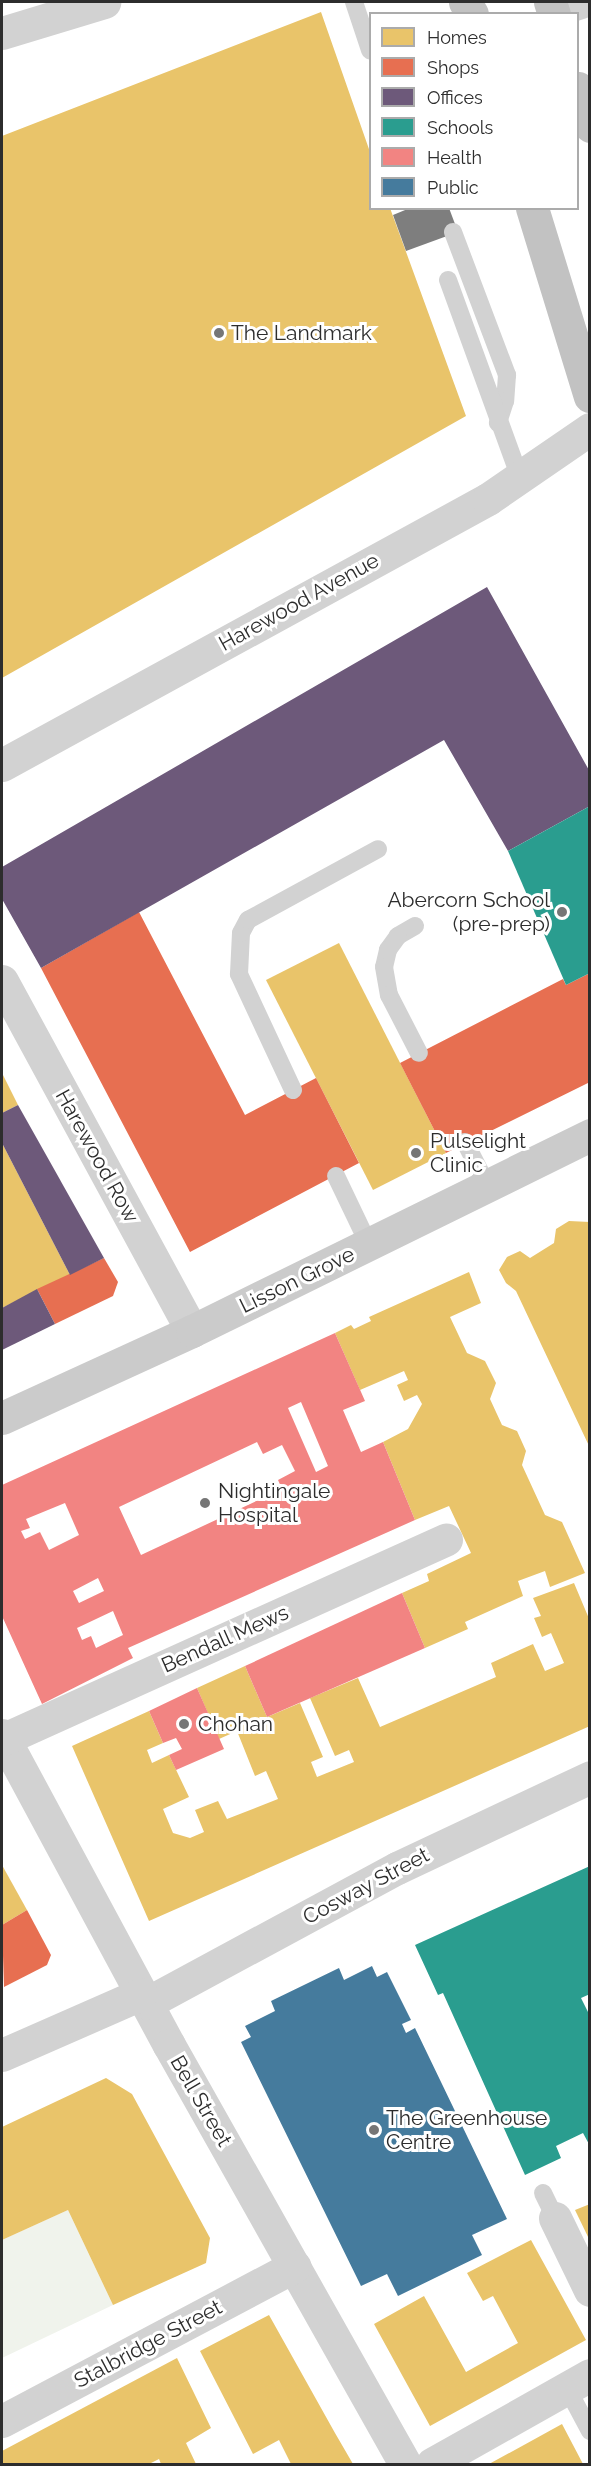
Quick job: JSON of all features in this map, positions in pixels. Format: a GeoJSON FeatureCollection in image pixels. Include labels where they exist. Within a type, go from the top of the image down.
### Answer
{"type":"FeatureCollection","features":[{"type":"Feature","properties":{"kind":"highway"},"geometry":{"type":"LineString","coordinates":[[579,91],[590,126]]}},
{"type":"Feature","properties":{"kind":"highway"},"geometry":{"type":"LineString","coordinates":[[532,210],[590,396]]}},
{"type":"Feature","properties":{"kind":"main road","name":"Lisson Grove"},"geometry":{"type":"LineString","coordinates":[[2,1418],[192,1331],[590,1135]]}},
{"type":"Feature","properties":{"kind":"street"},"geometry":{"type":"LineString","coordinates":[[2,33],[104,2]]}},
{"type":"Feature","properties":{"kind":"street","name":"Harewood Avenue"},"geometry":{"type":"LineString","coordinates":[[2,765],[488,499],[519,475],[590,429]]}},
{"type":"Feature","properties":{"kind":"street","name":"Harewood Row"},"geometry":{"type":"LineString","coordinates":[[2,981],[192,1331]]}},
{"type":"Feature","properties":{"kind":"street","name":"Bendall Mews"},"geometry":{"type":"LineString","coordinates":[[3,1737],[446,1539]]}},
{"type":"Feature","properties":{"kind":"street","name":"Bell Street"},"geometry":{"type":"LineString","coordinates":[[3,1737],[144,1998],[405,2464]]}},
{"type":"Feature","properties":{"kind":"street","name":"Cosway Street"},"geometry":{"type":"LineString","coordinates":[[2,2055],[144,1998],[397,1868],[590,1777]]}},
{"type":"Feature","properties":{"kind":"street"},"geometry":{"type":"LineString","coordinates":[[549,2206],[590,2290]]}},
{"type":"Feature","properties":{"kind":"street","name":"Stalbridge Street"},"geometry":{"type":"LineString","coordinates":[[2,2421],[295,2266]]}},
{"type":"Feature","properties":{"kind":"street"},"geometry":{"type":"LineString","coordinates":[[432,2464],[578,2381]]}},
{"type":"Feature","properties":{"kind":"lane"},"geometry":{"type":"LineString","coordinates":[[355,2],[369,16]]}},
{"type":"Feature","properties":{"kind":"lane"},"geometry":{"type":"LineString","coordinates":[[355,2],[369,47]]}},
{"type":"Feature","properties":{"kind":"lane"},"geometry":{"type":"LineString","coordinates":[[453,232],[507,375],[505,402],[498,423]]}},
{"type":"Feature","properties":{"kind":"lane"},"geometry":{"type":"LineString","coordinates":[[448,280],[498,423],[519,475]]}},
{"type":"Feature","properties":{"kind":"lane"},"geometry":{"type":"LineString","coordinates":[[293,1090],[239,974],[241,933],[248,920],[378,849]]}},
{"type":"Feature","properties":{"kind":"lane"},"geometry":{"type":"LineString","coordinates":[[415,926],[398,936],[388,950],[384,967],[389,995],[419,1053]]}},
{"type":"Feature","properties":{"kind":"lane"},"geometry":{"type":"LineString","coordinates":[[465,1142],[487,1185]]}},
{"type":"Feature","properties":{"kind":"lane"},"geometry":{"type":"LineString","coordinates":[[336,1176],[369,1245]]}},
{"type":"Feature","properties":{"kind":"lane"},"geometry":{"type":"LineString","coordinates":[[578,2381],[590,2431]]}},
{"type":"Feature","properties":{"kind":"shaded area"},"geometry":{"type":"Polygon","coordinates":[[[68,2210],[113,2305],[2,2358],[2,2240],[68,2210]]]}},
{"type":"Feature","properties":{"kind":"building: Homes","name":"The Landmark"},"geometry":{"type":"Polygon","coordinates":[[[321,12],[369,149],[369,210],[391,210],[466,416],[2,678],[2,136],[321,12]]]}},
{"type":"Feature","properties":{"kind":"building: Homes"},"geometry":{"type":"Polygon","coordinates":[[[339,943],[446,1153],[373,1190],[266,980],[339,943]]]}},
{"type":"Feature","properties":{"kind":"building: Homes"},"geometry":{"type":"Polygon","coordinates":[[[2,1073],[18,1105],[2,1113],[2,1073]]]}},
{"type":"Feature","properties":{"kind":"building: Homes"},"geometry":{"type":"Polygon","coordinates":[[[2,1143],[70,1275],[2,1308],[2,1143]]]}},
{"type":"Feature","properties":{"kind":"building: Homes"},"geometry":{"type":"Polygon","coordinates":[[[569,1221],[590,1222],[590,1448],[516,1291],[506,1283],[499,1270],[507,1257],[520,1251],[530,1258],[554,1243],[556,1229],[569,1221]]]}},
{"type":"Feature","properties":{"kind":"building: Homes"},"geometry":{"type":"Polygon","coordinates":[[[469,1272],[481,1303],[450,1317],[467,1353],[485,1361],[496,1383],[490,1399],[502,1425],[517,1431],[526,1451],[522,1465],[545,1515],[562,1522],[585,1573],[550,1587],[545,1571],[518,1581],[523,1596],[465,1622],[468,1629],[425,1648],[402,1593],[429,1581],[427,1574],[471,1553],[449,1506],[415,1520],[383,1442],[408,1429],[422,1404],[417,1395],[404,1401],[397,1385],[408,1380],[404,1371],[360,1390],[335,1333],[351,1325],[354,1329],[371,1321],[369,1317],[469,1272]]]}},
{"type":"Feature","properties":{"kind":"building: Homes"},"geometry":{"type":"Polygon","coordinates":[[[574,1583],[590,1621],[590,1726],[149,1921],[72,1746],[149,1711],[163,1743],[147,1750],[152,1763],[169,1755],[189,1797],[163,1809],[173,1833],[190,1838],[204,1832],[195,1810],[218,1801],[227,1819],[278,1799],[266,1771],[255,1776],[237,1731],[219,1739],[197,1688],[245,1666],[267,1717],[300,1703],[323,1757],[311,1762],[317,1777],[354,1762],[349,1750],[335,1756],[310,1698],[358,1678],[380,1727],[496,1677],[491,1663],[533,1644],[545,1671],[564,1663],[551,1633],[542,1637],[534,1618],[541,1616],[533,1598],[574,1583]]]}},
{"type":"Feature","properties":{"kind":"building: Homes"},"geometry":{"type":"Polygon","coordinates":[[[2,1865],[27,1910],[2,1925],[2,1865]]]}},
{"type":"Feature","properties":{"kind":"building: Homes"},"geometry":{"type":"Polygon","coordinates":[[[106,2078],[132,2094],[210,2238],[206,2263],[113,2305],[68,2210],[2,2240],[2,2127],[106,2078]]]}},
{"type":"Feature","properties":{"kind":"building: Homes"},"geometry":{"type":"Polygon","coordinates":[[[590,2204],[590,2241],[575,2210],[590,2204]]]}},
{"type":"Feature","properties":{"kind":"building: Homes"},"geometry":{"type":"Polygon","coordinates":[[[531,2240],[586,2340],[430,2426],[374,2324],[424,2296],[466,2372],[518,2343],[493,2296],[483,2301],[467,2273],[531,2240]]]}},
{"type":"Feature","properties":{"kind":"building: Homes"},"geometry":{"type":"Polygon","coordinates":[[[269,2315],[353,2464],[291,2464],[279,2440],[253,2454],[200,2351],[269,2315]]]}},
{"type":"Feature","properties":{"kind":"building: Homes"},"geometry":{"type":"Polygon","coordinates":[[[177,2358],[211,2428],[186,2443],[196,2464],[161,2464],[159,2459],[149,2464],[2,2464],[2,2451],[177,2358]]]}},
{"type":"Feature","properties":{"kind":"building: Homes"},"geometry":{"type":"Polygon","coordinates":[[[562,2424],[583,2464],[489,2464],[533,2440],[562,2424]]]}},
{"type":"Feature","properties":{"kind":"building: Shops"},"geometry":{"type":"Polygon","coordinates":[[[139,912],[245,1115],[316,1078],[359,1163],[190,1252],[41,968],[139,912]]]}},
{"type":"Feature","properties":{"kind":"building: Shops"},"geometry":{"type":"Polygon","coordinates":[[[590,973],[590,1082],[446,1153],[400,1063],[563,979],[566,985],[590,973]]]}},
{"type":"Feature","properties":{"kind":"building: Shops"},"geometry":{"type":"Polygon","coordinates":[[[104,1258],[118,1282],[113,1296],[55,1324],[37,1289],[104,1258]]]}},
{"type":"Feature","properties":{"kind":"building: Shops"},"geometry":{"type":"Polygon","coordinates":[[[27,1910],[51,1955],[47,1965],[4,1987],[2,1925],[27,1910]]]}},
{"type":"Feature","properties":{"kind":"building: Offices"},"geometry":{"type":"Polygon","coordinates":[[[487,587],[590,772],[590,806],[508,851],[444,740],[41,968],[2,899],[2,867],[487,587]]]}},
{"type":"Feature","properties":{"kind":"building: Offices"},"geometry":{"type":"Polygon","coordinates":[[[18,1105],[104,1258],[70,1275],[2,1143],[2,1113],[18,1105]]]}},
{"type":"Feature","properties":{"kind":"building: Offices"},"geometry":{"type":"Polygon","coordinates":[[[37,1289],[55,1324],[2,1350],[2,1308],[37,1289]]]}},
{"type":"Feature","properties":{"kind":"building: Schools","name":"Abercorn School (pre-prep)"},"geometry":{"type":"Polygon","coordinates":[[[590,806],[590,973],[566,985],[508,851],[590,806]]]}},
{"type":"Feature","properties":{"kind":"building: Schools"},"geometry":{"type":"Polygon","coordinates":[[[590,1866],[590,1994],[581,1998],[590,2016],[590,2146],[583,2133],[556,2146],[561,2158],[525,2175],[443,1993],[438,1995],[415,1945],[590,1866]]]}},
{"type":"Feature","properties":{"kind":"building: Health","name":"Nightingale Hospital"},"geometry":{"type":"Polygon","coordinates":[[[335,1333],[365,1401],[343,1410],[361,1452],[383,1442],[415,1520],[128,1648],[133,1658],[42,1704],[2,1616],[2,1485],[335,1333]],[[301,1402],[288,1408],[316,1472],[328,1466],[301,1402]],[[257,1442],[119,1507],[141,1555],[282,1489],[278,1480],[295,1471],[282,1445],[263,1454],[257,1442]],[[65,1503],[26,1519],[30,1528],[21,1531],[25,1539],[40,1532],[49,1550],[79,1535],[65,1503]],[[98,1578],[73,1591],[79,1603],[104,1591],[98,1578]],[[113,1611],[77,1628],[82,1640],[91,1636],[96,1648],[123,1635],[113,1611]]]}},
{"type":"Feature","properties":{"kind":"building: Health"},"geometry":{"type":"Polygon","coordinates":[[[402,1593],[425,1648],[267,1717],[245,1666],[402,1593]]]}},
{"type":"Feature","properties":{"kind":"building: Health","name":"Chohan"},"geometry":{"type":"Polygon","coordinates":[[[197,1688],[224,1749],[176,1770],[169,1755],[182,1749],[176,1738],[163,1743],[149,1711],[197,1688]]]}},
{"type":"Feature","properties":{"kind":"building: Public","name":"The Greenhouse Centre"},"geometry":{"type":"Polygon","coordinates":[[[372,1966],[377,1977],[387,1972],[411,2020],[402,2024],[406,2033],[415,2028],[507,2219],[472,2235],[482,2255],[398,2296],[387,2274],[361,2286],[241,2042],[251,2037],[245,2026],[275,2011],[271,2001],[339,1968],[344,1980],[372,1966]]]}},
{"type":"Feature","properties":{"kind":"building: Other"},"geometry":{"type":"Polygon","coordinates":[[[405,210],[450,210],[458,232],[406,251],[393,215],[405,210]]]}},
{"type":"Feature","properties":{"kind":"place","name":"The Landmark"},"geometry":{"type":"Point","coordinates":[219,333]}},
{"type":"Feature","properties":{"kind":"place","name":"Abercorn School (pre-prep)"},"geometry":{"type":"Point","coordinates":[562,912]}},
{"type":"Feature","properties":{"kind":"place","name":"Pulselight Clinic"},"geometry":{"type":"Point","coordinates":[416,1153]}},
{"type":"Feature","properties":{"kind":"place","name":"Nightingale Hospital"},"geometry":{"type":"Point","coordinates":[205,1503]}},
{"type":"Feature","properties":{"kind":"place","name":"Chohan"},"geometry":{"type":"Point","coordinates":[184,1724]}},
{"type":"Feature","properties":{"kind":"place","name":"The Greenhouse Centre"},"geometry":{"type":"Point","coordinates":[374,2130]}}]}
